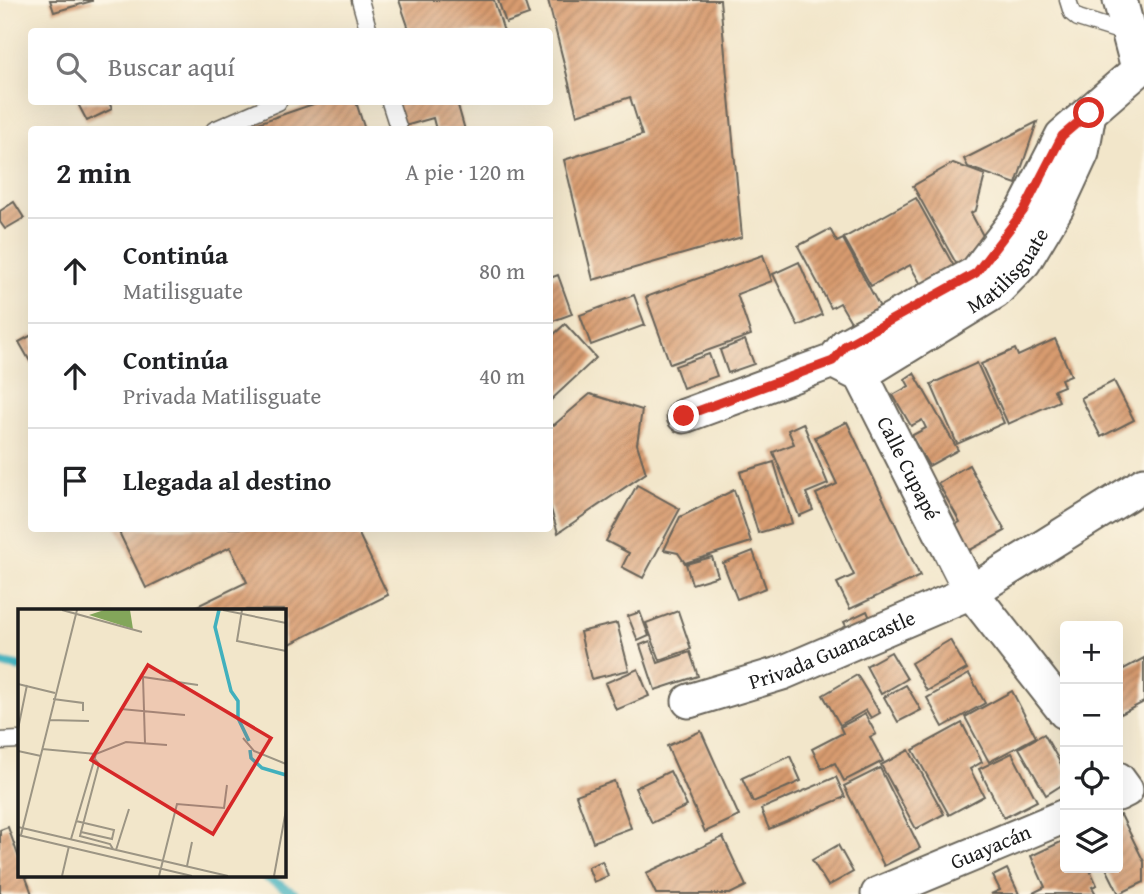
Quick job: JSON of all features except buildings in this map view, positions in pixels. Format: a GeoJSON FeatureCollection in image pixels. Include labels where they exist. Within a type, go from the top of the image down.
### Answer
{"type":"FeatureCollection","features":[{"type":"Feature","properties":{"kind":"street"},"geometry":{"type":"LineString","coordinates":[[1120,0],[1141,67]]}},
{"type":"Feature","properties":{"kind":"street","name":"Matilisguate"},"geometry":{"type":"LineString","coordinates":[[684,416],[846,360],[976,273],[1024,210],[1062,136],[1141,67]]}},
{"type":"Feature","properties":{"kind":"street","name":"Calle Cupapé"},"geometry":{"type":"LineString","coordinates":[[846,360],[971,592],[1060,706]]}},
{"type":"Feature","properties":{"kind":"street","name":"Privada Guanacastle"},"geometry":{"type":"LineString","coordinates":[[689,701],[782,673],[971,592],[1144,484]]}},
{"type":"Feature","properties":{"kind":"street","name":"Guayacán"},"geometry":{"type":"LineString","coordinates":[[878,894],[1060,818]]}},
{"type":"Feature","properties":{"kind":"lane"},"geometry":{"type":"LineString","coordinates":[[1068,0],[1072,12],[1078,18],[1129,34]]}},
{"type":"Feature","properties":{"kind":"lane"},"geometry":{"type":"LineString","coordinates":[[361,2],[368,28]]}},
{"type":"Feature","properties":{"kind":"lane"},"geometry":{"type":"LineString","coordinates":[[223,126],[271,105]]}},
{"type":"Feature","properties":{"kind":"lane"},"geometry":{"type":"LineString","coordinates":[[391,105],[398,126]]}},
{"type":"Feature","properties":{"kind":"lane"},"geometry":{"type":"LineString","coordinates":[[0,741],[18,740]]}},
{"type":"Feature","properties":{"kind":"waterway"},"geometry":{"type":"LineString","coordinates":[[0,663],[18,667]]}},
{"type":"Feature","properties":{"kind":"waterway"},"geometry":{"type":"LineString","coordinates":[[264,876],[295,894]]}},
{"type":"Feature","properties":{"kind":"route"},"geometry":{"type":"LineString","coordinates":[[684,416],[833,361],[846,345],[976,273],[1024,210],[1062,136],[1089,113]]}}]}
